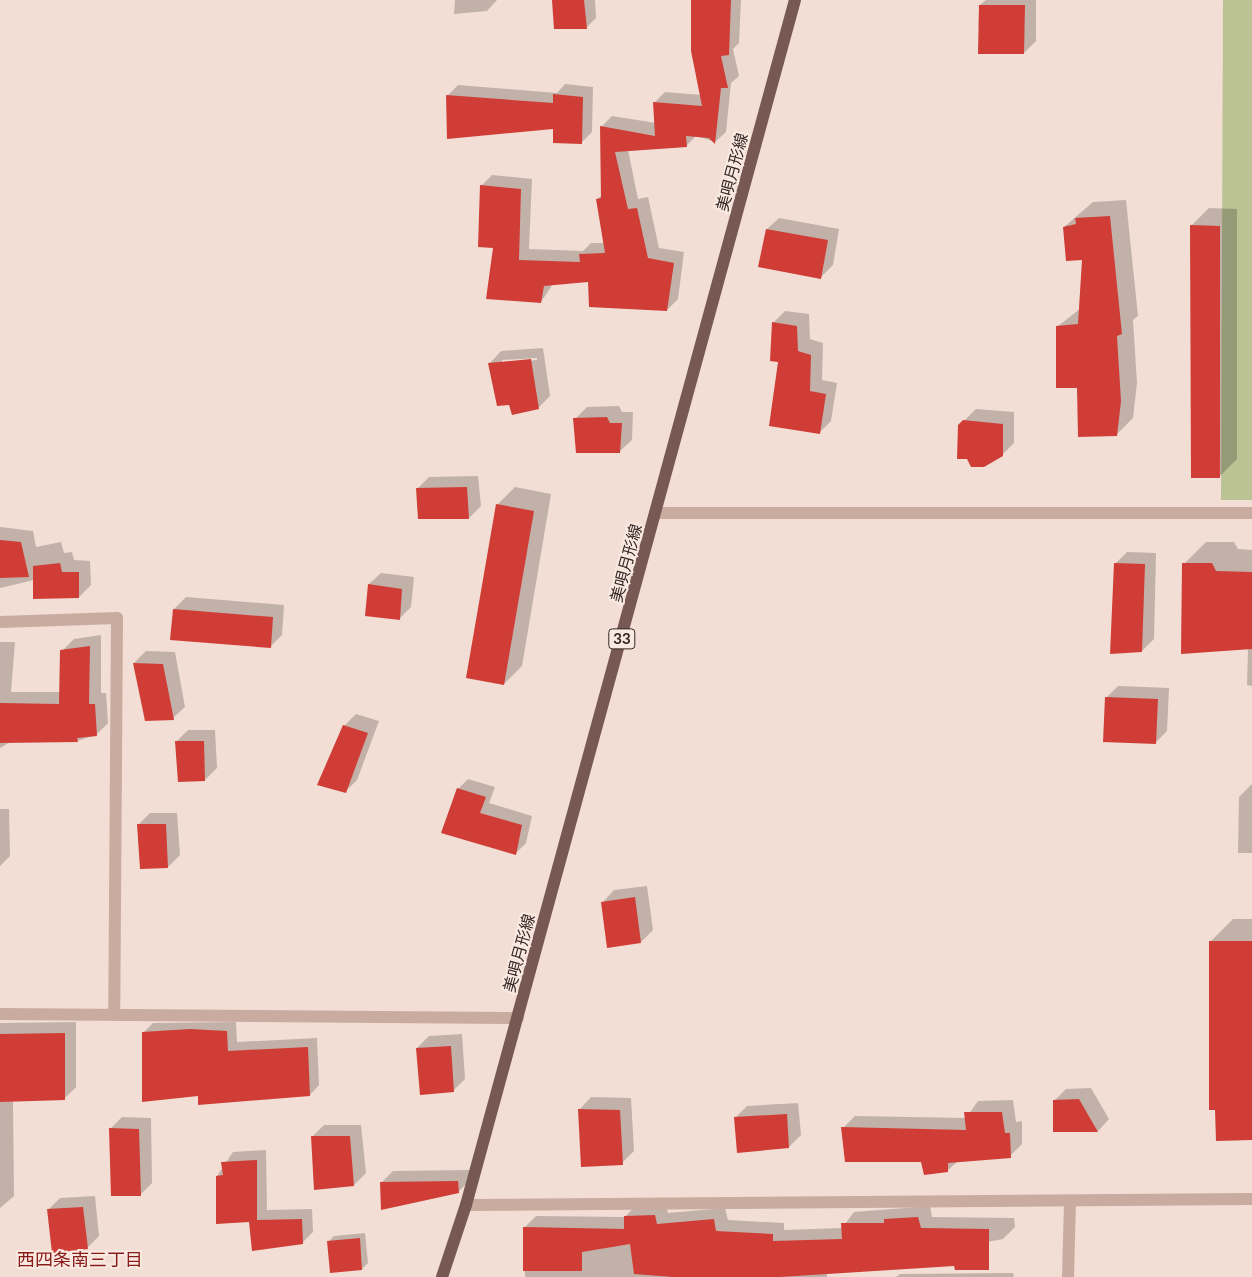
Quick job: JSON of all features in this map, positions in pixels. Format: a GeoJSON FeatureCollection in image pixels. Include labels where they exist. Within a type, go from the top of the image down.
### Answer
{"type":"FeatureCollection","features":[{"type":"Feature","properties":{"kind":"main road","name":"美唄月形線"},"geometry":{"type":"LineString","coordinates":[[442,1277],[466,1205],[518,1018],[795,0]]}},
{"type":"Feature","properties":{"kind":"street"},"geometry":{"type":"LineString","coordinates":[[656,513],[1252,513]]}},
{"type":"Feature","properties":{"kind":"street"},"geometry":{"type":"LineString","coordinates":[[0,622],[116,618],[114,1015]]}},
{"type":"Feature","properties":{"kind":"street"},"geometry":{"type":"LineString","coordinates":[[0,1014],[518,1018]]}},
{"type":"Feature","properties":{"kind":"street"},"geometry":{"type":"LineString","coordinates":[[466,1205],[1252,1199]]}},
{"type":"Feature","properties":{"kind":"street"},"geometry":{"type":"LineString","coordinates":[[1068,1277],[1070,1201]]}},
{"type":"Feature","properties":{"kind":"green space"},"geometry":{"type":"Polygon","coordinates":[[[1223,0],[1252,0],[1252,500],[1221,500],[1223,0]]]}},
{"type":"Feature","properties":{"kind":"building"},"geometry":{"type":"Polygon","coordinates":[[[552,0],[584,0],[587,29],[554,29],[552,0]]]}},
{"type":"Feature","properties":{"kind":"building"},"geometry":{"type":"Polygon","coordinates":[[[691,0],[731,0],[729,55],[721,56],[728,88],[721,88],[715,144],[709,138],[686,136],[687,147],[615,152],[628,209],[637,208],[648,258],[674,263],[667,311],[589,307],[588,282],[544,286],[541,303],[486,299],[493,248],[478,247],[480,185],[521,189],[519,260],[580,262],[579,254],[605,253],[596,199],[601,198],[600,126],[655,136],[653,102],[702,106],[691,51],[691,0]]]}},
{"type":"Feature","properties":{"kind":"building"},"geometry":{"type":"Polygon","coordinates":[[[979,5],[1025,5],[1024,54],[978,54],[979,5]]]}},
{"type":"Feature","properties":{"kind":"building"},"geometry":{"type":"Polygon","coordinates":[[[553,94],[583,97],[582,144],[553,143],[553,129],[447,139],[446,95],[553,103],[553,94]]]}},
{"type":"Feature","properties":{"kind":"building"},"geometry":{"type":"Polygon","coordinates":[[[1110,216],[1122,334],[1117,336],[1121,401],[1117,436],[1078,437],[1077,388],[1056,388],[1056,326],[1078,324],[1082,260],[1066,261],[1063,227],[1076,224],[1075,218],[1110,216]]]}},
{"type":"Feature","properties":{"kind":"building"},"geometry":{"type":"Polygon","coordinates":[[[1190,225],[1220,226],[1220,478],[1191,478],[1190,225]]]}},
{"type":"Feature","properties":{"kind":"building"},"geometry":{"type":"Polygon","coordinates":[[[766,229],[828,240],[821,279],[758,267],[766,229]]]}},
{"type":"Feature","properties":{"kind":"building"},"geometry":{"type":"Polygon","coordinates":[[[772,322],[797,326],[798,351],[811,355],[810,391],[826,394],[820,434],[769,426],[778,362],[770,361],[772,322]]]}},
{"type":"Feature","properties":{"kind":"building"},"geometry":{"type":"Polygon","coordinates":[[[531,359],[539,409],[512,415],[509,405],[497,406],[488,363],[531,359]]]}},
{"type":"Feature","properties":{"kind":"building"},"geometry":{"type":"Polygon","coordinates":[[[607,417],[610,423],[622,423],[620,453],[576,453],[573,418],[607,417]]]}},
{"type":"Feature","properties":{"kind":"building"},"geometry":{"type":"Polygon","coordinates":[[[963,420],[1003,424],[1003,456],[984,467],[971,467],[967,459],[957,459],[958,425],[963,420]]]}},
{"type":"Feature","properties":{"kind":"building"},"geometry":{"type":"Polygon","coordinates":[[[467,487],[469,519],[418,519],[416,488],[467,487]]]}},
{"type":"Feature","properties":{"kind":"building"},"geometry":{"type":"Polygon","coordinates":[[[496,504],[534,511],[504,685],[466,678],[496,504]]]}},
{"type":"Feature","properties":{"kind":"building"},"geometry":{"type":"Polygon","coordinates":[[[0,540],[21,542],[29,577],[0,578],[0,540]]]}},
{"type":"Feature","properties":{"kind":"building"},"geometry":{"type":"Polygon","coordinates":[[[60,563],[62,572],[79,572],[79,598],[33,599],[33,566],[60,563]]]}},
{"type":"Feature","properties":{"kind":"building"},"geometry":{"type":"Polygon","coordinates":[[[1114,563],[1145,564],[1142,652],[1110,654],[1114,563]]]}},
{"type":"Feature","properties":{"kind":"building"},"geometry":{"type":"Polygon","coordinates":[[[1182,563],[1212,563],[1216,571],[1252,572],[1252,649],[1181,654],[1182,563]]]}},
{"type":"Feature","properties":{"kind":"building"},"geometry":{"type":"Polygon","coordinates":[[[368,584],[402,589],[400,620],[365,616],[368,584]]]}},
{"type":"Feature","properties":{"kind":"building"},"geometry":{"type":"Polygon","coordinates":[[[173,609],[273,617],[271,648],[170,640],[173,609]]]}},
{"type":"Feature","properties":{"kind":"building"},"geometry":{"type":"Polygon","coordinates":[[[90,646],[89,704],[95,704],[97,736],[77,738],[78,742],[0,743],[0,703],[59,704],[60,650],[90,646]]]}},
{"type":"Feature","properties":{"kind":"building"},"geometry":{"type":"Polygon","coordinates":[[[133,663],[163,664],[174,720],[145,721],[133,663]]]}},
{"type":"Feature","properties":{"kind":"building"},"geometry":{"type":"Polygon","coordinates":[[[1105,697],[1158,699],[1156,744],[1103,742],[1105,697]]]}},
{"type":"Feature","properties":{"kind":"building"},"geometry":{"type":"Polygon","coordinates":[[[343,725],[368,733],[346,793],[317,785],[343,725]]]}},
{"type":"Feature","properties":{"kind":"building"},"geometry":{"type":"Polygon","coordinates":[[[175,741],[204,741],[205,781],[178,782],[175,741]]]}},
{"type":"Feature","properties":{"kind":"building"},"geometry":{"type":"Polygon","coordinates":[[[457,788],[486,797],[480,813],[522,825],[516,855],[441,833],[457,788]]]}},
{"type":"Feature","properties":{"kind":"building"},"geometry":{"type":"Polygon","coordinates":[[[137,824],[166,824],[168,868],[140,869],[137,824]]]}},
{"type":"Feature","properties":{"kind":"building"},"geometry":{"type":"Polygon","coordinates":[[[635,897],[641,943],[607,948],[601,902],[635,897]]]}},
{"type":"Feature","properties":{"kind":"building"},"geometry":{"type":"Polygon","coordinates":[[[1209,941],[1252,941],[1252,1140],[1216,1141],[1215,1110],[1209,1110],[1209,941]]]}},
{"type":"Feature","properties":{"kind":"building"},"geometry":{"type":"Polygon","coordinates":[[[190,1029],[227,1031],[228,1051],[308,1047],[310,1096],[198,1105],[198,1096],[142,1102],[142,1032],[190,1029]]]}},
{"type":"Feature","properties":{"kind":"building"},"geometry":{"type":"Polygon","coordinates":[[[65,1033],[65,1100],[0,1102],[0,1034],[65,1033]]]}},
{"type":"Feature","properties":{"kind":"building"},"geometry":{"type":"Polygon","coordinates":[[[451,1046],[454,1092],[420,1095],[416,1048],[451,1046]]]}},
{"type":"Feature","properties":{"kind":"building"},"geometry":{"type":"Polygon","coordinates":[[[1079,1099],[1098,1132],[1053,1132],[1053,1100],[1079,1099]]]}},
{"type":"Feature","properties":{"kind":"building"},"geometry":{"type":"Polygon","coordinates":[[[578,1109],[620,1110],[623,1165],[581,1167],[578,1109]]]}},
{"type":"Feature","properties":{"kind":"building"},"geometry":{"type":"Polygon","coordinates":[[[964,1112],[1002,1112],[1005,1133],[1010,1133],[1011,1158],[948,1163],[948,1172],[924,1175],[921,1162],[845,1162],[841,1127],[966,1130],[964,1112]]]}},
{"type":"Feature","properties":{"kind":"building"},"geometry":{"type":"Polygon","coordinates":[[[787,1114],[789,1148],[737,1153],[734,1117],[787,1114]]]}},
{"type":"Feature","properties":{"kind":"building"},"geometry":{"type":"Polygon","coordinates":[[[109,1128],[139,1129],[141,1196],[111,1196],[109,1128]]]}},
{"type":"Feature","properties":{"kind":"building"},"geometry":{"type":"Polygon","coordinates":[[[311,1136],[350,1136],[354,1186],[314,1190],[311,1136]]]}},
{"type":"Feature","properties":{"kind":"building"},"geometry":{"type":"Polygon","coordinates":[[[257,1160],[257,1220],[302,1219],[303,1244],[252,1251],[249,1222],[216,1224],[216,1176],[223,1175],[221,1162],[257,1160]]]}},
{"type":"Feature","properties":{"kind":"building"},"geometry":{"type":"Polygon","coordinates":[[[458,1181],[459,1193],[381,1210],[380,1182],[458,1181]]]}},
{"type":"Feature","properties":{"kind":"building"},"geometry":{"type":"Polygon","coordinates":[[[83,1207],[88,1249],[52,1253],[47,1209],[83,1207]]]}},
{"type":"Feature","properties":{"kind":"building"},"geometry":{"type":"Polygon","coordinates":[[[655,1215],[657,1224],[714,1219],[716,1231],[773,1234],[773,1241],[842,1239],[841,1223],[884,1223],[884,1219],[918,1217],[921,1228],[989,1229],[989,1270],[955,1270],[954,1266],[780,1277],[673,1277],[634,1274],[630,1244],[582,1252],[582,1271],[523,1271],[523,1227],[624,1229],[624,1216],[655,1215]]]}},
{"type":"Feature","properties":{"kind":"building"},"geometry":{"type":"Polygon","coordinates":[[[360,1238],[362,1270],[330,1273],[327,1241],[360,1238]]]}},
{"type":"Feature","properties":{"kind":"district","name":"西四条南三丁目"},"geometry":{"type":"Point","coordinates":[80,1259]}}]}
